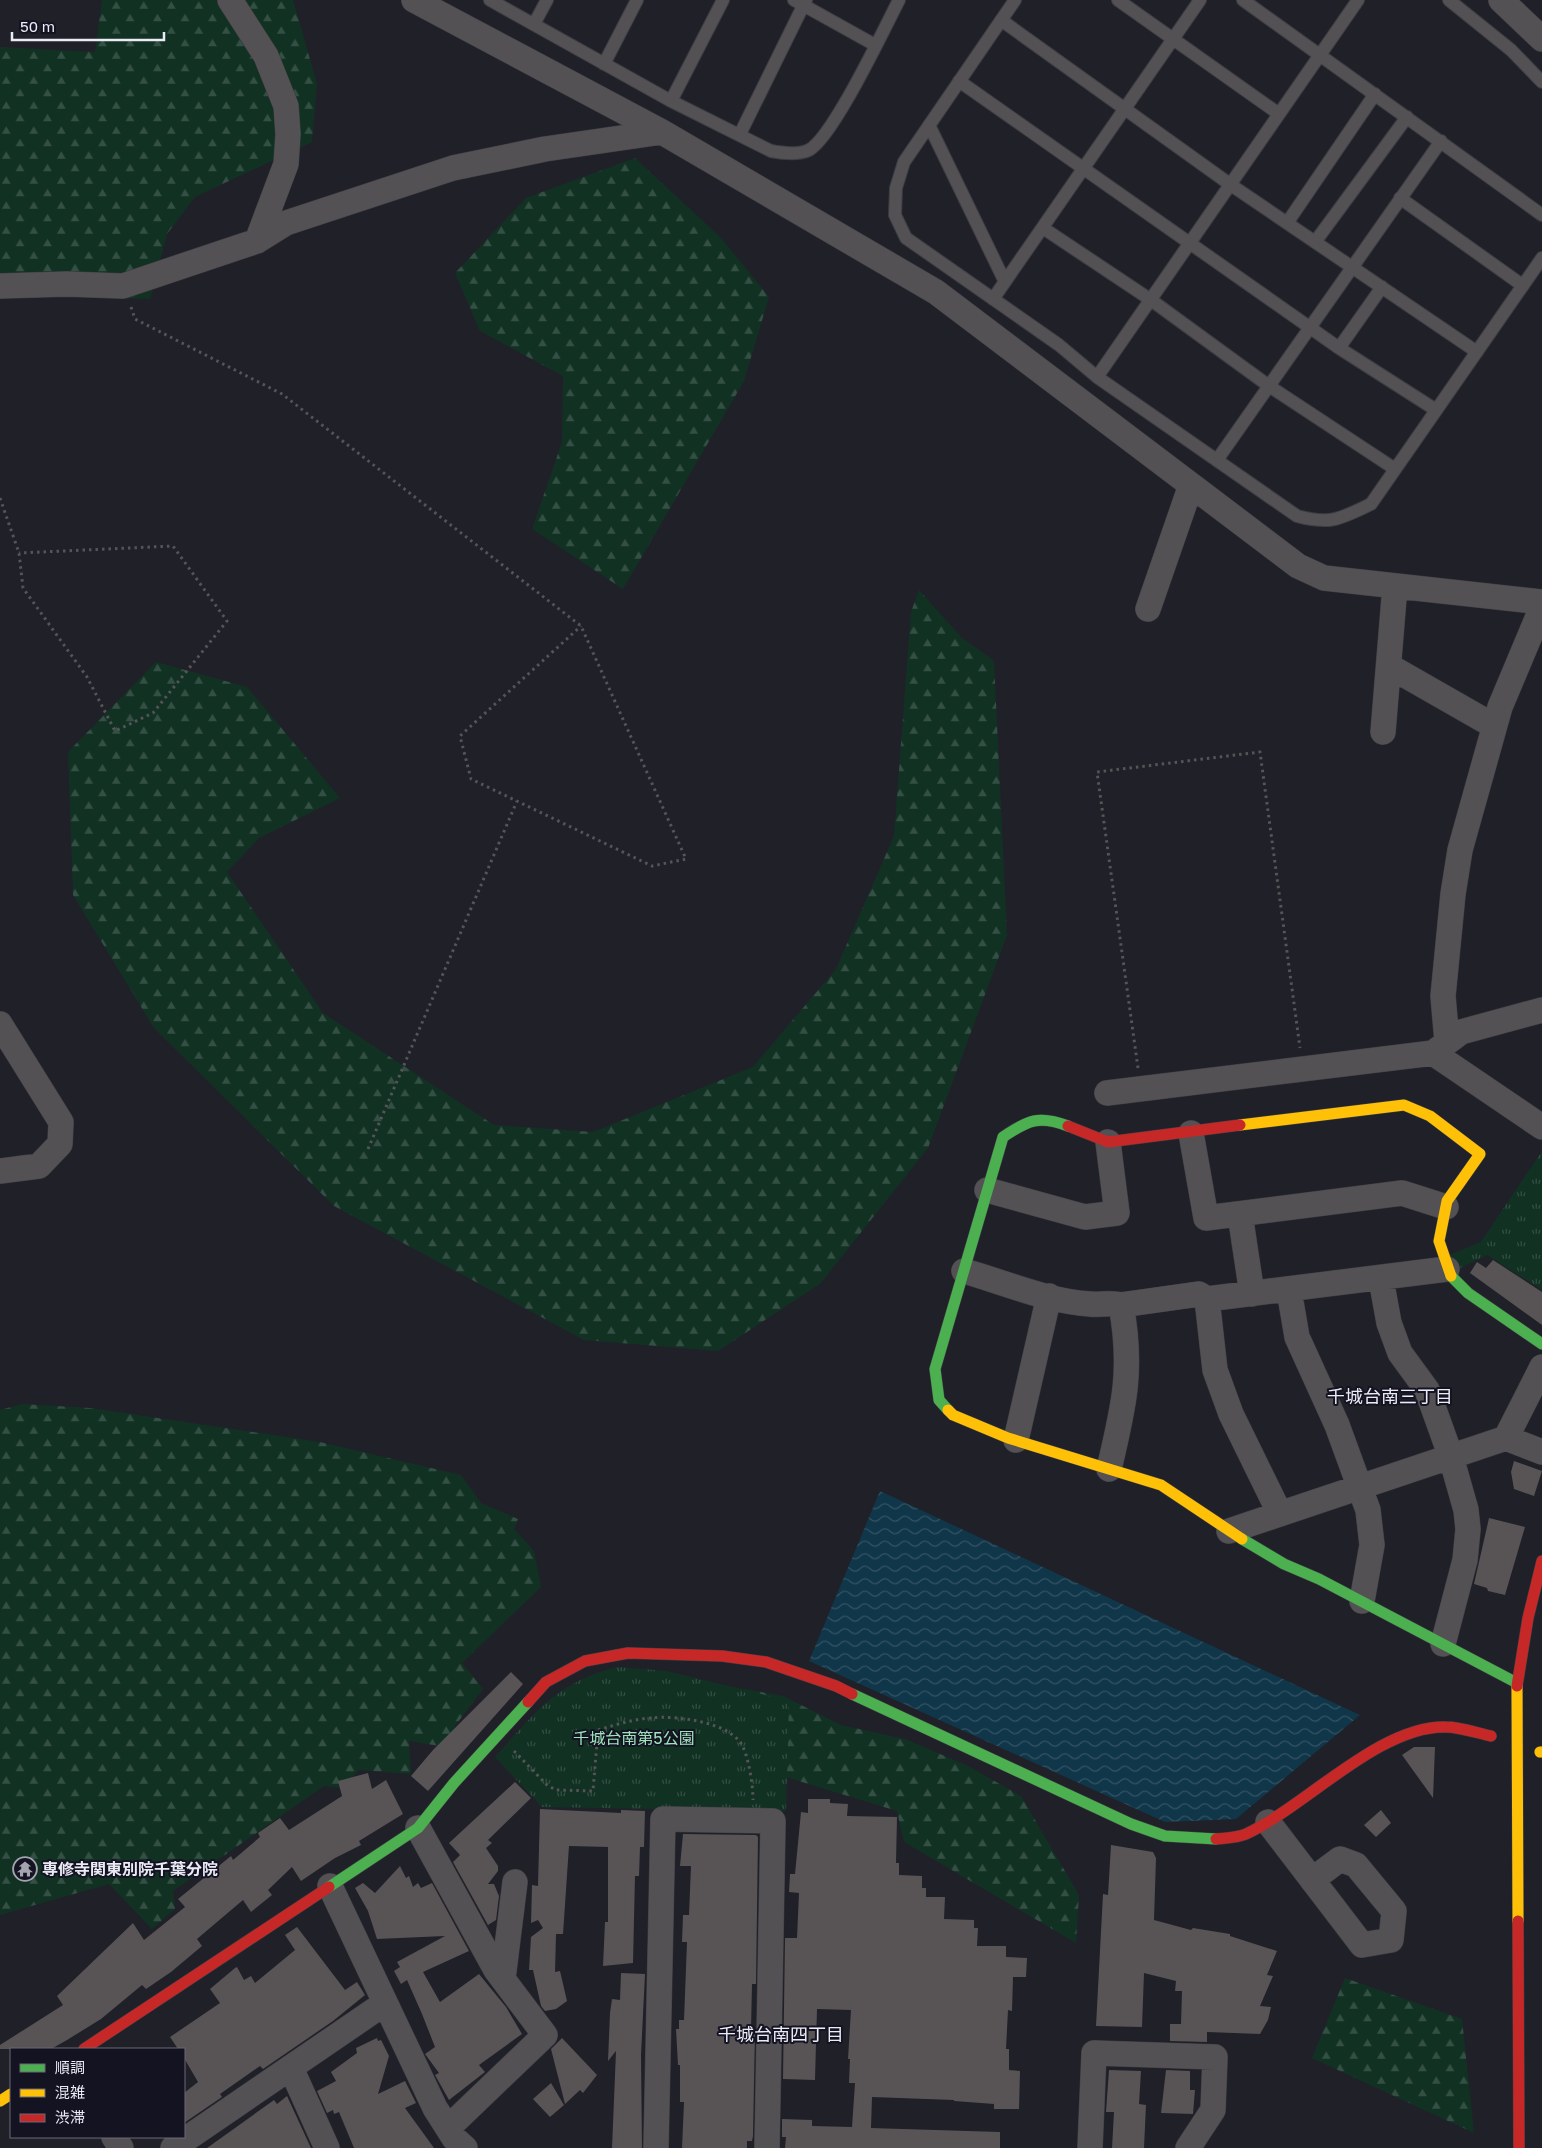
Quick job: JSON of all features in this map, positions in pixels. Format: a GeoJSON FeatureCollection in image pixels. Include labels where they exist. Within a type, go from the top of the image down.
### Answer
{"type":"FeatureCollection","features":[{"type":"Feature","properties":{"kind":"street"},"geometry":{"type":"LineString","coordinates":[[230,0],[266,56],[286,106],[288,134],[286,164],[257,241]]}},
{"type":"Feature","properties":{"kind":"street"},"geometry":{"type":"LineString","coordinates":[[414,0],[662,132],[936,292],[1298,566],[1324,578],[1541,602],[1500,707],[1460,850],[1453,894],[1440,1047]]}},
{"type":"Feature","properties":{"kind":"street"},"geometry":{"type":"LineString","coordinates":[[1500,0],[1542,38]]}},
{"type":"Feature","properties":{"kind":"street"},"geometry":{"type":"LineString","coordinates":[[0,286],[67,284],[123,286],[257,241],[286,222],[453,168],[545,149],[662,132]]}},
{"type":"Feature","properties":{"kind":"street"},"geometry":{"type":"LineString","coordinates":[[1148,609],[1191,485]]}},
{"type":"Feature","properties":{"kind":"street"},"geometry":{"type":"LineString","coordinates":[[1383,732],[1395,586]]}},
{"type":"Feature","properties":{"kind":"street"},"geometry":{"type":"LineString","coordinates":[[1389,666],[1494,726]]}},
{"type":"Feature","properties":{"kind":"street"},"geometry":{"type":"LineString","coordinates":[[1107,1093],[1302,1069],[1440,1047],[1461,1032],[1542,1010]]}},
{"type":"Feature","properties":{"kind":"street"},"geometry":{"type":"LineString","coordinates":[[0,1024],[61,1122],[60,1144],[39,1166],[0,1171]]}},
{"type":"Feature","properties":{"kind":"street"},"geometry":{"type":"LineString","coordinates":[[1440,1047],[1542,1127]]}},
{"type":"Feature","properties":{"kind":"street"},"geometry":{"type":"LineString","coordinates":[[1517,1683],[1362,1601],[1284,1564],[1229,1531],[1161,1485],[1016,1440],[952,1415],[939,1400],[935,1369],[1003,1137],[1022,1124],[1049,1119],[1108,1142],[1404,1105],[1430,1116],[1480,1154],[1447,1201],[1439,1241],[1447,1270],[1451,1277],[1468,1293],[1542,1344]]}},
{"type":"Feature","properties":{"kind":"street"},"geometry":{"type":"LineString","coordinates":[[1191,1133],[1206,1218],[1402,1193],[1446,1207]]}},
{"type":"Feature","properties":{"kind":"street"},"geometry":{"type":"LineString","coordinates":[[987,1190],[1085,1217],[1117,1213],[1108,1142]]}},
{"type":"Feature","properties":{"kind":"street"},"geometry":{"type":"LineString","coordinates":[[1240,1214],[1252,1294]]}},
{"type":"Feature","properties":{"kind":"street"},"geometry":{"type":"LineString","coordinates":[[964,1270],[1049,1296],[1091,1305],[1121,1304],[1198,1294],[1207,1299],[1447,1270]]}},
{"type":"Feature","properties":{"kind":"street"},"geometry":{"type":"LineString","coordinates":[[1381,1279],[1389,1323],[1400,1353],[1427,1390],[1451,1456],[1466,1510],[1468,1529],[1465,1560],[1443,1644]]}},
{"type":"Feature","properties":{"kind":"street"},"geometry":{"type":"LineString","coordinates":[[1289,1290],[1297,1337],[1337,1426],[1368,1510],[1372,1545],[1362,1601]]}},
{"type":"Feature","properties":{"kind":"street"},"geometry":{"type":"LineString","coordinates":[[1016,1440],[1049,1296]]}},
{"type":"Feature","properties":{"kind":"street"},"geometry":{"type":"LineString","coordinates":[[1207,1299],[1215,1370],[1231,1414],[1280,1514]]}},
{"type":"Feature","properties":{"kind":"street"},"geometry":{"type":"LineString","coordinates":[[1109,1469],[1124,1405],[1127,1377],[1128,1347],[1121,1304]]}},
{"type":"Feature","properties":{"kind":"street"},"geometry":{"type":"LineString","coordinates":[[1506,1438],[1542,1367]]}},
{"type":"Feature","properties":{"kind":"street"},"geometry":{"type":"LineString","coordinates":[[1229,1531],[1506,1438],[1542,1452]]}},
{"type":"Feature","properties":{"kind":"street"},"geometry":{"type":"LineString","coordinates":[[1519,2148],[1517,1683],[1528,1618],[1542,1561]]}},
{"type":"Feature","properties":{"kind":"street"},"geometry":{"type":"LineString","coordinates":[[86,2048],[418,1828],[497,1734],[546,1682],[585,1660],[628,1653],[722,1656],[766,1662],[836,1686],[1131,1824],[1165,1836],[1218,1839],[1244,1835],[1288,1810],[1382,1745],[1410,1732],[1446,1727],[1491,1736]]}},
{"type":"Feature","properties":{"kind":"street"},"geometry":{"type":"LineString","coordinates":[[656,2148],[663,1819],[773,1821],[766,2148]]}},
{"type":"Feature","properties":{"kind":"street"},"geometry":{"type":"LineString","coordinates":[[1268,1822],[1312,1880]]}},
{"type":"Feature","properties":{"kind":"street"},"geometry":{"type":"LineString","coordinates":[[418,1828],[503,1979],[546,2035],[448,2128]]}},
{"type":"Feature","properties":{"kind":"street"},"geometry":{"type":"LineString","coordinates":[[503,1979],[515,1882]]}},
{"type":"Feature","properties":{"kind":"street"},"geometry":{"type":"LineString","coordinates":[[330,1886],[435,2108],[454,2138],[465,2148]]}},
{"type":"Feature","properties":{"kind":"street"},"geometry":{"type":"LineString","coordinates":[[182,2146],[385,2003]]}},
{"type":"Feature","properties":{"kind":"street"},"geometry":{"type":"LineString","coordinates":[[1090,2148],[1094,2053],[1215,2057],[1213,2110],[1188,2148]]}},
{"type":"Feature","properties":{"kind":"street"},"geometry":{"type":"LineString","coordinates":[[291,2068],[327,2148]]}},
{"type":"Feature","properties":{"kind":"lane"},"geometry":{"type":"LineString","coordinates":[[490,0],[671,101],[772,151],[786,154],[809,150],[832,126],[899,0]]}},
{"type":"Feature","properties":{"kind":"lane"},"geometry":{"type":"LineString","coordinates":[[534,24],[547,0]]}},
{"type":"Feature","properties":{"kind":"lane"},"geometry":{"type":"LineString","coordinates":[[604,64],[637,0]]}},
{"type":"Feature","properties":{"kind":"lane"},"geometry":{"type":"LineString","coordinates":[[671,101],[723,0]]}},
{"type":"Feature","properties":{"kind":"lane"},"geometry":{"type":"LineString","coordinates":[[1015,0],[904,162],[896,188],[894,215],[906,238],[1059,345],[1098,377],[1296,516],[1319,522],[1344,517],[1371,504],[1542,258]]}},
{"type":"Feature","properties":{"kind":"lane"},"geometry":{"type":"LineString","coordinates":[[1118,0],[1279,114]]}},
{"type":"Feature","properties":{"kind":"lane"},"geometry":{"type":"LineString","coordinates":[[993,299],[1200,0]]}},
{"type":"Feature","properties":{"kind":"lane"},"geometry":{"type":"LineString","coordinates":[[1243,0],[1542,215]]}},
{"type":"Feature","properties":{"kind":"lane"},"geometry":{"type":"LineString","coordinates":[[1098,377],[1358,0]]}},
{"type":"Feature","properties":{"kind":"lane"},"geometry":{"type":"LineString","coordinates":[[1449,0],[1511,50],[1542,82]]}},
{"type":"Feature","properties":{"kind":"lane"},"geometry":{"type":"LineString","coordinates":[[740,134],[801,2],[875,44]]}},
{"type":"Feature","properties":{"kind":"lane"},"geometry":{"type":"LineString","coordinates":[[1000,20],[1230,185],[1477,352]]}},
{"type":"Feature","properties":{"kind":"lane"},"geometry":{"type":"LineString","coordinates":[[959,81],[1191,242],[1339,348],[1436,410]]}},
{"type":"Feature","properties":{"kind":"lane"},"geometry":{"type":"LineString","coordinates":[[1287,223],[1375,94]]}},
{"type":"Feature","properties":{"kind":"lane"},"geometry":{"type":"LineString","coordinates":[[1315,242],[1407,117]]}},
{"type":"Feature","properties":{"kind":"lane"},"geometry":{"type":"LineString","coordinates":[[929,125],[1005,282]]}},
{"type":"Feature","properties":{"kind":"lane"},"geometry":{"type":"LineString","coordinates":[[1217,460],[1351,267],[1441,142]]}},
{"type":"Feature","properties":{"kind":"lane"},"geometry":{"type":"LineString","coordinates":[[1400,198],[1522,285]]}},
{"type":"Feature","properties":{"kind":"lane"},"geometry":{"type":"LineString","coordinates":[[1043,228],[1151,300],[1268,386],[1395,469]]}},
{"type":"Feature","properties":{"kind":"lane"},"geometry":{"type":"LineString","coordinates":[[1339,348],[1382,287]]}},
{"type":"Feature","properties":{"kind":"path"},"geometry":{"type":"LineString","coordinates":[[123,286],[135,319],[282,394],[581,626],[686,859],[652,866],[471,779],[460,736],[581,626]]}},
{"type":"Feature","properties":{"kind":"path"},"geometry":{"type":"LineString","coordinates":[[0,498],[20,552],[23,588],[87,677],[115,731],[153,713],[227,621],[173,546],[20,552]]}},
{"type":"Feature","properties":{"kind":"path"},"geometry":{"type":"LineString","coordinates":[[1141,1089],[1097,772],[1260,752],[1302,1069]]}},
{"type":"Feature","properties":{"kind":"path"},"geometry":{"type":"LineString","coordinates":[[368,1149],[517,801]]}},
{"type":"Feature","properties":{"kind":"path"},"geometry":{"type":"LineString","coordinates":[[497,1734],[547,1785],[556,1790],[593,1791],[598,1730],[653,1717],[674,1717],[713,1725],[732,1733],[743,1746],[752,1783],[755,1820]]}},
{"type":"Feature","properties":{"kind":"green space"},"geometry":{"type":"Polygon","coordinates":[[[102,0],[293,0],[317,84],[312,142],[195,197],[167,234],[150,299],[7,296],[0,275],[0,47],[95,52],[102,0]]]}},
{"type":"Feature","properties":{"kind":"green space"},"geometry":{"type":"Polygon","coordinates":[[[635,158],[721,238],[769,297],[744,381],[623,589],[532,529],[562,442],[563,376],[480,331],[455,273],[526,198],[635,158]]]}},
{"type":"Feature","properties":{"kind":"green space"},"geometry":{"type":"Polygon","coordinates":[[[919,590],[961,637],[994,661],[1007,935],[928,1148],[820,1284],[718,1351],[584,1340],[334,1206],[154,1028],[73,895],[68,752],[156,662],[247,687],[340,798],[259,838],[227,872],[323,1013],[494,1125],[593,1132],[753,1067],[836,969],[894,836],[911,612],[919,590]]]}},
{"type":"Feature","properties":{"kind":"green space"},"geometry":{"type":"Polygon","coordinates":[[[1542,1151],[1542,1290],[1487,1255],[1454,1271],[1447,1256],[1481,1242],[1542,1151]]]}},
{"type":"Feature","properties":{"kind":"green space"},"geometry":{"type":"Polygon","coordinates":[[[22,1404],[90,1408],[320,1442],[461,1475],[481,1503],[518,1519],[514,1529],[534,1551],[541,1587],[462,1663],[483,1689],[455,1726],[452,1748],[409,1741],[411,1774],[359,1770],[343,1788],[324,1786],[173,1891],[175,1909],[152,1929],[109,1884],[0,1915],[0,1410],[22,1404]]]}},
{"type":"Feature","properties":{"kind":"green space","name":"千城台南第5公園"},"geometry":{"type":"Polygon","coordinates":[[[617,1667],[667,1671],[789,1701],[786,1811],[542,1807],[495,1757],[548,1701],[578,1681],[617,1667]]]}},
{"type":"Feature","properties":{"kind":"green space"},"geometry":{"type":"Polygon","coordinates":[[[689,1679],[783,1696],[841,1725],[905,1739],[966,1765],[1021,1796],[1079,1895],[1076,1943],[904,1842],[897,1811],[697,1750],[689,1679]]]}},
{"type":"Feature","properties":{"kind":"green space"},"geometry":{"type":"Polygon","coordinates":[[[1345,1978],[1462,2019],[1474,2133],[1312,2058],[1345,1978]]]}},
{"type":"Feature","properties":{"kind":"water"},"geometry":{"type":"Polygon","coordinates":[[[880,1491],[1360,1715],[1236,1819],[1165,1822],[809,1661],[880,1491]]]}},
{"type":"Feature","properties":{"kind":"building"},"geometry":{"type":"Polygon","coordinates":[[[1493,1260],[1542,1292],[1542,1325],[1470,1273],[1477,1262],[1486,1268],[1493,1260]]]}},
{"type":"Feature","properties":{"kind":"building"},"geometry":{"type":"Polygon","coordinates":[[[1514,1461],[1542,1471],[1534,1496],[1514,1489],[1511,1472],[1514,1461]]]}},
{"type":"Feature","properties":{"kind":"building"},"geometry":{"type":"Polygon","coordinates":[[[1489,1518],[1525,1527],[1505,1595],[1488,1591],[1487,1588],[1474,1584],[1489,1518]]]}},
{"type":"Feature","properties":{"kind":"building"},"geometry":{"type":"Polygon","coordinates":[[[511,1672],[523,1684],[428,1791],[411,1776],[433,1750],[511,1672]]]}},
{"type":"Feature","properties":{"kind":"building"},"geometry":{"type":"Polygon","coordinates":[[[1414,1747],[1435,1747],[1433,1798],[1402,1755],[1414,1747]]]}},
{"type":"Feature","properties":{"kind":"building"},"geometry":{"type":"Polygon","coordinates":[[[368,1773],[372,1789],[386,1780],[403,1814],[359,1841],[361,1845],[335,1858],[301,1881],[292,1867],[268,1890],[272,1895],[251,1912],[243,1900],[197,1939],[202,1946],[171,1972],[146,1989],[142,1985],[101,2019],[67,2040],[53,2048],[0,2049],[0,2045],[63,2005],[57,1996],[133,1923],[144,1940],[185,1907],[178,1899],[231,1856],[233,1860],[260,1837],[258,1833],[280,1818],[289,1830],[342,1796],[338,1781],[368,1773]]]}},
{"type":"Feature","properties":{"kind":"building"},"geometry":{"type":"Polygon","coordinates":[[[515,1782],[531,1798],[488,1840],[492,1843],[486,1848],[498,1866],[498,1871],[488,1884],[494,1884],[499,1896],[496,1920],[488,1925],[494,1936],[453,1862],[460,1855],[449,1843],[515,1782]]]}},
{"type":"Feature","properties":{"kind":"building"},"geometry":{"type":"Polygon","coordinates":[[[808,1799],[830,1799],[830,1803],[848,1804],[847,1816],[897,1817],[896,1863],[899,1863],[899,1875],[922,1876],[922,1888],[926,1888],[926,1897],[945,1897],[944,1919],[974,1920],[974,1928],[978,1928],[977,1946],[1006,1946],[1006,1957],[1027,1958],[1026,1977],[1013,1977],[1012,2011],[1008,2010],[1006,2049],[1009,2049],[1009,2070],[1020,2071],[1019,2109],[994,2109],[994,2104],[954,2100],[872,2097],[871,2128],[1000,2132],[1000,2148],[785,2148],[786,2137],[782,2137],[782,2119],[812,2120],[812,2126],[852,2127],[855,2083],[849,2083],[850,2059],[848,2059],[851,2010],[817,2009],[815,2080],[783,2079],[785,1938],[797,1938],[799,1893],[789,1892],[790,1874],[795,1874],[801,1812],[808,1813],[808,1799]]]}},
{"type":"Feature","properties":{"kind":"building"},"geometry":{"type":"Polygon","coordinates":[[[540,1809],[621,1813],[621,1810],[645,1811],[644,1847],[640,1847],[639,1876],[635,1876],[633,1963],[603,1966],[605,1922],[608,1922],[608,1847],[569,1846],[563,1934],[556,1934],[555,1972],[560,1971],[567,2001],[556,2009],[545,2011],[541,2006],[533,1970],[529,1970],[531,1937],[543,1928],[538,1920],[531,1923],[532,1885],[538,1886],[540,1809]]]}},
{"type":"Feature","properties":{"kind":"building"},"geometry":{"type":"Polygon","coordinates":[[[1381,1810],[1391,1823],[1376,1837],[1364,1825],[1381,1810]]]}},
{"type":"Feature","properties":{"kind":"building"},"geometry":{"type":"Polygon","coordinates":[[[683,1834],[756,1835],[758,1837],[756,1984],[752,1984],[751,2030],[755,2031],[753,2136],[752,2141],[747,2141],[747,2148],[682,2148],[684,2102],[680,2102],[680,2065],[678,2065],[676,2029],[679,2029],[679,2020],[684,2020],[687,1942],[682,1942],[683,1915],[689,1915],[691,1866],[680,1866],[683,1834]]]}},
{"type":"Feature","properties":{"kind":"building"},"geometry":{"type":"Polygon","coordinates":[[[1111,1845],[1153,1852],[1156,1858],[1154,1920],[1191,1930],[1193,1928],[1230,1934],[1230,1936],[1277,1951],[1267,1975],[1273,1976],[1260,2006],[1271,2007],[1268,2020],[1260,2034],[1207,2032],[1207,2042],[1170,2041],[1170,2024],[1181,2024],[1182,1991],[1175,1991],[1176,1981],[1144,1973],[1142,2027],[1096,2026],[1103,1894],[1108,1895],[1111,1845]]]}},
{"type":"Feature","properties":{"kind":"building"},"geometry":{"type":"Polygon","coordinates":[[[400,1866],[406,1878],[409,1876],[413,1887],[418,1883],[421,1888],[432,1883],[469,1951],[423,1972],[440,2002],[479,1974],[506,2007],[522,2034],[479,2065],[485,2072],[449,2100],[435,2075],[439,2073],[425,2054],[435,2047],[422,2014],[407,1980],[401,1984],[394,1971],[400,1967],[397,1962],[445,1936],[377,1939],[368,1911],[355,1888],[363,1883],[375,1893],[400,1866]]]}},
{"type":"Feature","properties":{"kind":"building"},"geometry":{"type":"Polygon","coordinates":[[[297,1927],[345,1990],[357,1982],[365,1995],[333,2021],[263,2069],[260,2066],[220,2094],[222,2097],[185,2122],[185,2092],[198,2082],[185,2060],[185,2048],[177,2048],[170,2037],[220,2003],[210,1989],[235,1968],[237,1967],[244,1980],[251,1976],[255,1983],[295,1950],[285,1935],[297,1927]]]}},
{"type":"Feature","properties":{"kind":"building"},"geometry":{"type":"Polygon","coordinates":[[[621,1973],[645,1974],[641,2055],[642,2148],[612,2148],[616,2051],[608,2061],[610,2013],[612,1999],[620,2000],[621,1973]]]}},
{"type":"Feature","properties":{"kind":"building"},"geometry":{"type":"Polygon","coordinates":[[[377,2038],[378,2041],[381,2040],[389,2056],[378,2094],[405,2081],[416,2103],[405,2108],[434,2148],[354,2148],[339,2112],[334,2114],[333,2110],[327,2113],[317,2091],[336,2081],[331,2072],[357,2053],[356,2048],[377,2038]]]}},
{"type":"Feature","properties":{"kind":"building"},"geometry":{"type":"Polygon","coordinates":[[[562,2038],[597,2075],[583,2093],[580,2090],[565,2104],[551,2049],[562,2038]]]}},
{"type":"Feature","properties":{"kind":"building"},"geometry":{"type":"Polygon","coordinates":[[[1109,2070],[1141,2071],[1139,2104],[1146,2105],[1144,2148],[1112,2148],[1114,2112],[1106,2112],[1109,2070]]]}},
{"type":"Feature","properties":{"kind":"building"},"geometry":{"type":"Polygon","coordinates":[[[1166,2070],[1190,2071],[1190,2090],[1195,2090],[1193,2114],[1161,2113],[1166,2070]]]}},
{"type":"Feature","properties":{"kind":"building"},"geometry":{"type":"Polygon","coordinates":[[[551,2083],[564,2105],[550,2117],[533,2099],[551,2083]]]}},
{"type":"Feature","properties":{"kind":"building"},"geometry":{"type":"Polygon","coordinates":[[[287,2096],[311,2148],[207,2148],[274,2100],[277,2104],[287,2096]]]}},
{"type":"Feature","properties":{"kind":"traffic: fast"},"geometry":{"type":"LineString","coordinates":[[948,1410],[939,1400],[935,1369],[1003,1137],[1034,1121],[1049,1121],[1068,1126]]}},
{"type":"Feature","properties":{"kind":"traffic: fast"},"geometry":{"type":"LineString","coordinates":[[1451,1276],[1468,1293],[1542,1344]]}},
{"type":"Feature","properties":{"kind":"traffic: fast"},"geometry":{"type":"LineString","coordinates":[[1242,1539],[1284,1564],[1319,1579],[1517,1683]]}},
{"type":"Feature","properties":{"kind":"traffic: fast"},"geometry":{"type":"LineString","coordinates":[[852,1694],[1131,1824],[1165,1836],[1216,1839]]}},
{"type":"Feature","properties":{"kind":"traffic: fast"},"geometry":{"type":"LineString","coordinates":[[329,1887],[418,1828],[454,1783],[528,1702]]}},
{"type":"Feature","properties":{"kind":"traffic: slow"},"geometry":{"type":"LineString","coordinates":[[1240,1125],[1404,1105],[1430,1116],[1480,1154],[1447,1201],[1439,1241],[1451,1276]]}},
{"type":"Feature","properties":{"kind":"traffic: slow"},"geometry":{"type":"LineString","coordinates":[[948,1410],[953,1415],[1008,1438],[1161,1485],[1242,1539]]}},
{"type":"Feature","properties":{"kind":"traffic: slow"},"geometry":{"type":"LineString","coordinates":[[1517,1686],[1518,1921]]}},
{"type":"Feature","properties":{"kind":"traffic: slow"},"geometry":{"type":"LineString","coordinates":[[0,2101],[10,2095]]}},
{"type":"Feature","properties":{"kind":"traffic: jam"},"geometry":{"type":"LineString","coordinates":[[1068,1126],[1108,1142],[1240,1125]]}},
{"type":"Feature","properties":{"kind":"traffic: jam"},"geometry":{"type":"LineString","coordinates":[[1517,1686],[1528,1618],[1542,1561]]}},
{"type":"Feature","properties":{"kind":"traffic: jam"},"geometry":{"type":"LineString","coordinates":[[528,1702],[546,1682],[585,1661],[628,1653],[722,1656],[766,1662],[836,1686],[852,1694]]}},
{"type":"Feature","properties":{"kind":"traffic: jam"},"geometry":{"type":"LineString","coordinates":[[1216,1839],[1246,1834],[1269,1821],[1344,1769],[1395,1739],[1421,1730],[1446,1727],[1491,1736]]}},
{"type":"Feature","properties":{"kind":"traffic: jam"},"geometry":{"type":"LineString","coordinates":[[86,2048],[329,1887]]}},
{"type":"Feature","properties":{"kind":"traffic: jam"},"geometry":{"type":"LineString","coordinates":[[1518,1921],[1519,2148]]}},
{"type":"Feature","properties":{"kind":"place","name":"専修寺関東別院千葉分院"},"geometry":{"type":"Point","coordinates":[25,1869]}},
{"type":"Feature","properties":{"kind":"district","name":"千城台南三丁目"},"geometry":{"type":"Point","coordinates":[1390,1397]}},
{"type":"Feature","properties":{"kind":"district","name":"千城台南四丁目"},"geometry":{"type":"Point","coordinates":[781,2035]}}]}
